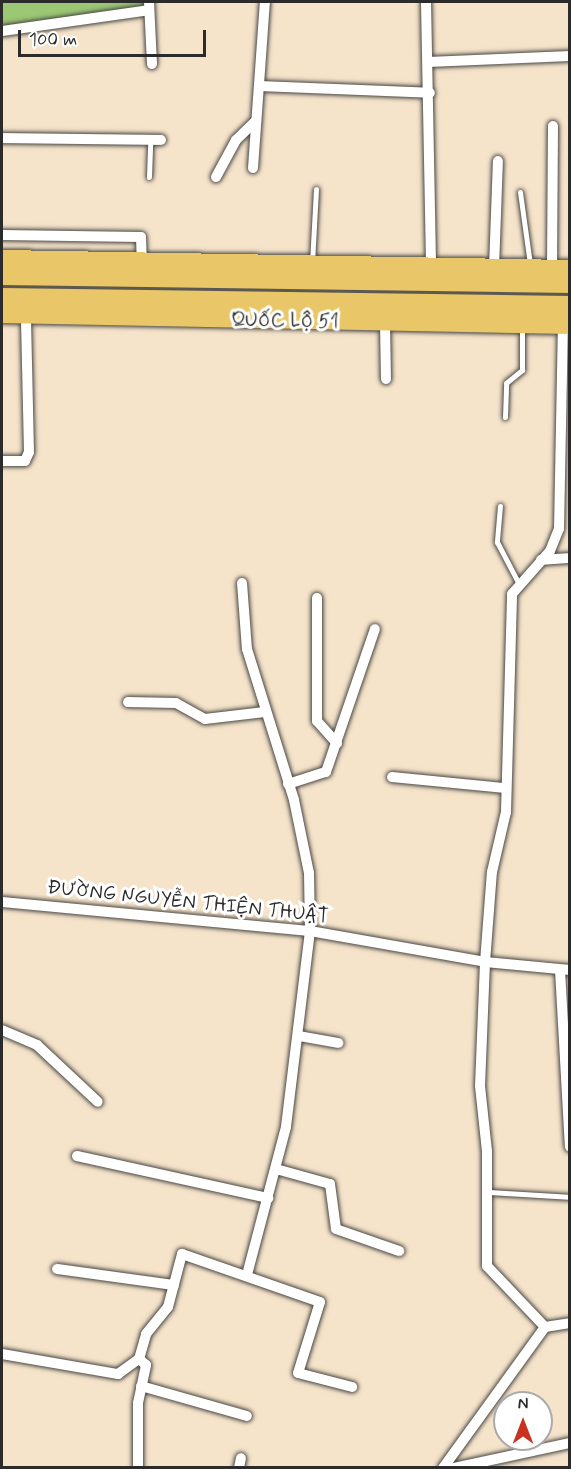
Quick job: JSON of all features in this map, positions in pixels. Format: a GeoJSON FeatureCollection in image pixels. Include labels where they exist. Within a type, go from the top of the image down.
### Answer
{"type":"FeatureCollection","features":[{"type":"Feature","properties":{"kind":"highway"},"geometry":{"type":"LineString","coordinates":[[2,274],[431,273],[570,282]]}},
{"type":"Feature","properties":{"kind":"highway","name":"QUỐC LỘ 51"},"geometry":{"type":"LineString","coordinates":[[2,298],[112,309],[566,316]]}},
{"type":"Feature","properties":{"kind":"main road"},"geometry":{"type":"LineString","coordinates":[[2,259],[312,265],[431,273],[494,268],[561,269]]}},
{"type":"Feature","properties":{"kind":"main road","name":"QUỐC LỘ 51"},"geometry":{"type":"LineString","coordinates":[[2,314],[26,315],[112,309],[384,323],[521,325],[566,316]]}},
{"type":"Feature","properties":{"kind":"street"},"geometry":{"type":"LineString","coordinates":[[253,168],[265,2]]}},
{"type":"Feature","properties":{"kind":"street"},"geometry":{"type":"LineString","coordinates":[[426,2],[430,93],[431,273]]}},
{"type":"Feature","properties":{"kind":"street"},"geometry":{"type":"LineString","coordinates":[[2,31],[149,6],[152,64]]}},
{"type":"Feature","properties":{"kind":"street"},"geometry":{"type":"LineString","coordinates":[[428,62],[570,56]]}},
{"type":"Feature","properties":{"kind":"street"},"geometry":{"type":"LineString","coordinates":[[259,86],[430,93]]}},
{"type":"Feature","properties":{"kind":"street"},"geometry":{"type":"LineString","coordinates":[[216,177],[236,140],[256,121]]}},
{"type":"Feature","properties":{"kind":"street"},"geometry":{"type":"LineString","coordinates":[[553,126],[561,269]]}},
{"type":"Feature","properties":{"kind":"street"},"geometry":{"type":"LineString","coordinates":[[2,138],[156,140]]}},
{"type":"Feature","properties":{"kind":"street"},"geometry":{"type":"LineString","coordinates":[[494,268],[498,161]]}},
{"type":"Feature","properties":{"kind":"street"},"geometry":{"type":"LineString","coordinates":[[2,235],[141,237],[142,262]]}},
{"type":"Feature","properties":{"kind":"street"},"geometry":{"type":"LineString","coordinates":[[2,461],[25,460],[29,452],[26,315]]}},
{"type":"Feature","properties":{"kind":"street"},"geometry":{"type":"LineString","coordinates":[[545,1327],[487,1266],[487,1151],[480,1101],[485,962],[505,788],[511,605],[518,582],[541,560],[558,530],[566,316]]}},
{"type":"Feature","properties":{"kind":"street"},"geometry":{"type":"LineString","coordinates":[[384,323],[386,379]]}},
{"type":"Feature","properties":{"kind":"street"},"geometry":{"type":"LineString","coordinates":[[541,560],[570,558]]}},
{"type":"Feature","properties":{"kind":"street"},"geometry":{"type":"LineString","coordinates":[[242,583],[247,649],[288,784],[309,873],[310,931],[299,1036],[276,1169],[248,1275]]}},
{"type":"Feature","properties":{"kind":"street"},"geometry":{"type":"LineString","coordinates":[[317,598],[317,721],[337,743]]}},
{"type":"Feature","properties":{"kind":"street"},"geometry":{"type":"LineString","coordinates":[[288,784],[326,772],[375,629]]}},
{"type":"Feature","properties":{"kind":"street"},"geometry":{"type":"LineString","coordinates":[[128,702],[176,703],[205,719],[265,712]]}},
{"type":"Feature","properties":{"kind":"street"},"geometry":{"type":"LineString","coordinates":[[392,777],[505,788]]}},
{"type":"Feature","properties":{"kind":"street","name":"ĐƯỜNG NGUYỄN THIỆN THUẬT"},"geometry":{"type":"LineString","coordinates":[[2,902],[310,931],[485,962],[565,970]]}},
{"type":"Feature","properties":{"kind":"street"},"geometry":{"type":"LineString","coordinates":[[565,970],[565,1034],[568,1072],[564,1128],[570,1147]]}},
{"type":"Feature","properties":{"kind":"street"},"geometry":{"type":"LineString","coordinates":[[2,1030],[37,1045],[98,1102]]}},
{"type":"Feature","properties":{"kind":"street"},"geometry":{"type":"LineString","coordinates":[[299,1036],[338,1043]]}},
{"type":"Feature","properties":{"kind":"street"},"geometry":{"type":"LineString","coordinates":[[76,1156],[268,1198]]}},
{"type":"Feature","properties":{"kind":"street"},"geometry":{"type":"LineString","coordinates":[[276,1169],[330,1184],[336,1229],[399,1251]]}},
{"type":"Feature","properties":{"kind":"street"},"geometry":{"type":"LineString","coordinates":[[2,1354],[118,1374],[139,1359],[146,1334],[168,1307],[182,1254],[248,1275],[320,1302],[297,1373],[352,1387]]}},
{"type":"Feature","properties":{"kind":"street"},"geometry":{"type":"LineString","coordinates":[[57,1269],[174,1285]]}},
{"type":"Feature","properties":{"kind":"street"},"geometry":{"type":"LineString","coordinates":[[443,1467],[545,1327],[570,1323]]}},
{"type":"Feature","properties":{"kind":"street"},"geometry":{"type":"LineString","coordinates":[[138,1467],[141,1386],[146,1365],[139,1359]]}},
{"type":"Feature","properties":{"kind":"street"},"geometry":{"type":"LineString","coordinates":[[141,1386],[247,1416]]}},
{"type":"Feature","properties":{"kind":"street"},"geometry":{"type":"LineString","coordinates":[[454,1467],[570,1443]]}},
{"type":"Feature","properties":{"kind":"lane"},"geometry":{"type":"LineString","coordinates":[[149,177],[156,140]]}},
{"type":"Feature","properties":{"kind":"lane"},"geometry":{"type":"LineString","coordinates":[[312,265],[316,189]]}},
{"type":"Feature","properties":{"kind":"lane"},"geometry":{"type":"LineString","coordinates":[[520,192],[531,269]]}},
{"type":"Feature","properties":{"kind":"lane"},"geometry":{"type":"LineString","coordinates":[[505,417],[506,383],[522,370],[521,325]]}},
{"type":"Feature","properties":{"kind":"lane"},"geometry":{"type":"LineString","coordinates":[[500,506],[497,542],[518,582]]}},
{"type":"Feature","properties":{"kind":"lane"},"geometry":{"type":"LineString","coordinates":[[486,1192],[570,1197]]}},
{"type":"Feature","properties":{"kind":"green space"},"geometry":{"type":"Polygon","coordinates":[[[2,2],[144,2],[145,7],[2,27],[2,2]]]}}]}
